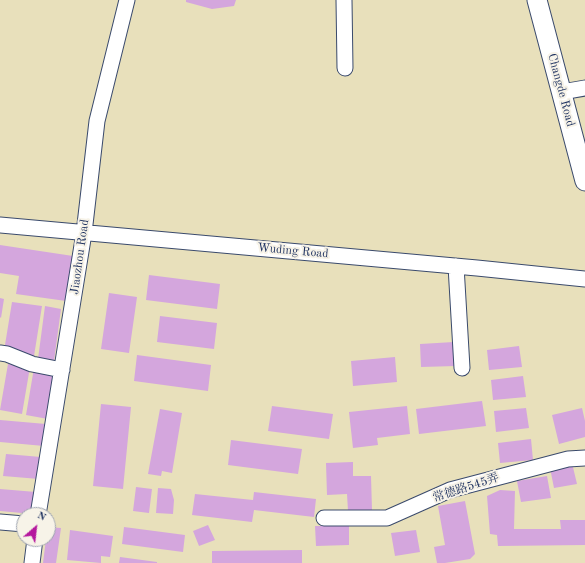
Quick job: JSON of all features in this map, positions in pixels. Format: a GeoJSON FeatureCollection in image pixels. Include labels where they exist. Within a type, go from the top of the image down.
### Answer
{"type":"FeatureCollection","features":[{"type":"Feature","properties":{"kind":"main road","name":"Changde Road"},"geometry":{"type":"LineString","coordinates":[[537,0],[585,181]]}},
{"type":"Feature","properties":{"kind":"street","name":"Jiaozhou Road"},"geometry":{"type":"LineString","coordinates":[[39,507],[84,233],[97,121],[127,0]]}},
{"type":"Feature","properties":{"kind":"street"},"geometry":{"type":"LineString","coordinates":[[344,0],[345,68]]}},
{"type":"Feature","properties":{"kind":"street"},"geometry":{"type":"LineString","coordinates":[[562,92],[585,88]]}},
{"type":"Feature","properties":{"kind":"street","name":"Wuding Road"},"geometry":{"type":"LineString","coordinates":[[0,225],[585,279]]}},
{"type":"Feature","properties":{"kind":"street"},"geometry":{"type":"LineString","coordinates":[[456,266],[462,368]]}},
{"type":"Feature","properties":{"kind":"street"},"geometry":{"type":"LineString","coordinates":[[0,353],[7,354],[32,364],[62,370]]}},
{"type":"Feature","properties":{"kind":"street","name":"常德路545弄"},"geometry":{"type":"LineString","coordinates":[[324,518],[387,518],[450,490],[568,459],[585,458]]}},
{"type":"Feature","properties":{"kind":"street"},"geometry":{"type":"LineString","coordinates":[[0,522],[16,523]]}},
{"type":"Feature","properties":{"kind":"street"},"geometry":{"type":"LineString","coordinates":[[32,563],[34,547]]}},
{"type":"Feature","properties":{"kind":"building"},"geometry":{"type":"Polygon","coordinates":[[[186,0],[236,0],[234,6],[212,9],[186,2],[186,0]]]}},
{"type":"Feature","properties":{"kind":"building"},"geometry":{"type":"Polygon","coordinates":[[[0,245],[73,256],[66,301],[16,294],[19,276],[0,273],[0,245]]]}},
{"type":"Feature","properties":{"kind":"building"},"geometry":{"type":"Polygon","coordinates":[[[149,275],[220,284],[217,309],[146,300],[149,275]]]}},
{"type":"Feature","properties":{"kind":"building"},"geometry":{"type":"Polygon","coordinates":[[[109,293],[137,297],[129,353],[101,349],[109,293]]]}},
{"type":"Feature","properties":{"kind":"building"},"geometry":{"type":"Polygon","coordinates":[[[0,298],[4,299],[1,318],[0,317],[0,298]]]}},
{"type":"Feature","properties":{"kind":"building"},"geometry":{"type":"Polygon","coordinates":[[[12,302],[42,306],[34,356],[4,351],[12,302]]]}},
{"type":"Feature","properties":{"kind":"building"},"geometry":{"type":"Polygon","coordinates":[[[45,306],[61,309],[54,361],[38,359],[45,306]]]}},
{"type":"Feature","properties":{"kind":"building"},"geometry":{"type":"Polygon","coordinates":[[[160,316],[217,323],[214,349],[157,342],[160,316]]]}},
{"type":"Feature","properties":{"kind":"building"},"geometry":{"type":"Polygon","coordinates":[[[454,342],[456,366],[421,367],[420,344],[454,342]]]}},
{"type":"Feature","properties":{"kind":"building"},"geometry":{"type":"Polygon","coordinates":[[[519,346],[522,367],[489,370],[487,350],[519,346]]]}},
{"type":"Feature","properties":{"kind":"building"},"geometry":{"type":"Polygon","coordinates":[[[137,355],[211,365],[208,391],[134,381],[137,355]]]}},
{"type":"Feature","properties":{"kind":"building"},"geometry":{"type":"Polygon","coordinates":[[[395,357],[397,382],[353,386],[351,361],[395,357]]]}},
{"type":"Feature","properties":{"kind":"building"},"geometry":{"type":"Polygon","coordinates":[[[8,364],[30,367],[22,414],[0,410],[8,364]]]}},
{"type":"Feature","properties":{"kind":"building"},"geometry":{"type":"Polygon","coordinates":[[[34,368],[56,372],[48,419],[26,415],[34,368]]]}},
{"type":"Feature","properties":{"kind":"building"},"geometry":{"type":"Polygon","coordinates":[[[523,376],[526,397],[493,400],[491,380],[523,376]]]}},
{"type":"Feature","properties":{"kind":"building"},"geometry":{"type":"Polygon","coordinates":[[[482,401],[486,426],[419,434],[416,409],[482,401]]]}},
{"type":"Feature","properties":{"kind":"building"},"geometry":{"type":"Polygon","coordinates":[[[101,404],[131,407],[123,489],[93,486],[101,404]]]}},
{"type":"Feature","properties":{"kind":"building"},"geometry":{"type":"Polygon","coordinates":[[[272,406],[333,414],[329,439],[268,431],[272,406]]]}},
{"type":"Feature","properties":{"kind":"building"},"geometry":{"type":"Polygon","coordinates":[[[407,406],[410,434],[377,438],[378,445],[353,448],[349,412],[407,406]]]}},
{"type":"Feature","properties":{"kind":"building"},"geometry":{"type":"Polygon","coordinates":[[[526,408],[529,428],[496,432],[494,411],[526,408]]]}},
{"type":"Feature","properties":{"kind":"building"},"geometry":{"type":"Polygon","coordinates":[[[582,408],[585,421],[585,437],[559,444],[552,415],[582,408]]]}},
{"type":"Feature","properties":{"kind":"building"},"geometry":{"type":"Polygon","coordinates":[[[160,409],[182,413],[172,473],[162,471],[161,476],[148,474],[160,409]]]}},
{"type":"Feature","properties":{"kind":"building"},"geometry":{"type":"Polygon","coordinates":[[[0,420],[46,424],[44,446],[0,442],[0,420]]]}},
{"type":"Feature","properties":{"kind":"building"},"geometry":{"type":"Polygon","coordinates":[[[531,439],[533,460],[500,463],[498,443],[531,439]]]}},
{"type":"Feature","properties":{"kind":"building"},"geometry":{"type":"Polygon","coordinates":[[[231,440],[302,449],[298,474],[228,465],[231,440]]]}},
{"type":"Feature","properties":{"kind":"building"},"geometry":{"type":"Polygon","coordinates":[[[6,454],[41,457],[39,479],[3,476],[6,454]]]}},
{"type":"Feature","properties":{"kind":"building"},"geometry":{"type":"Polygon","coordinates":[[[353,462],[353,476],[371,476],[372,510],[348,511],[347,494],[327,495],[326,463],[353,462]]]}},
{"type":"Feature","properties":{"kind":"building"},"geometry":{"type":"Polygon","coordinates":[[[572,463],[577,484],[554,488],[550,468],[572,463]]]}},
{"type":"Feature","properties":{"kind":"building"},"geometry":{"type":"Polygon","coordinates":[[[547,476],[551,498],[521,502],[517,481],[547,476]]]}},
{"type":"Feature","properties":{"kind":"building"},"geometry":{"type":"Polygon","coordinates":[[[136,487],[152,489],[149,513],[133,511],[136,487]]]}},
{"type":"Feature","properties":{"kind":"building"},"geometry":{"type":"Polygon","coordinates":[[[158,488],[171,489],[174,500],[173,514],[156,513],[158,488]]]}},
{"type":"Feature","properties":{"kind":"building"},"geometry":{"type":"Polygon","coordinates":[[[0,489],[36,492],[34,507],[16,507],[16,512],[0,511],[0,489]]]}},
{"type":"Feature","properties":{"kind":"building"},"geometry":{"type":"Polygon","coordinates":[[[500,490],[515,491],[514,529],[561,529],[560,520],[585,520],[585,545],[498,546],[497,535],[490,534],[487,496],[500,490]]]}},
{"type":"Feature","properties":{"kind":"building"},"geometry":{"type":"Polygon","coordinates":[[[254,492],[316,499],[314,517],[254,510],[252,522],[192,515],[195,494],[253,500],[254,492]]]}},
{"type":"Feature","properties":{"kind":"building"},"geometry":{"type":"Polygon","coordinates":[[[465,501],[475,554],[470,559],[437,563],[434,547],[445,545],[438,506],[465,501]]]}},
{"type":"Feature","properties":{"kind":"building"},"geometry":{"type":"Polygon","coordinates":[[[208,525],[215,540],[199,546],[193,531],[208,525]]]}},
{"type":"Feature","properties":{"kind":"building"},"geometry":{"type":"Polygon","coordinates":[[[315,526],[349,526],[349,545],[316,546],[315,526]]]}},
{"type":"Feature","properties":{"kind":"building"},"geometry":{"type":"Polygon","coordinates":[[[124,527],[185,535],[183,552],[122,544],[124,527]]]}},
{"type":"Feature","properties":{"kind":"building"},"geometry":{"type":"Polygon","coordinates":[[[56,528],[61,528],[56,563],[43,563],[45,547],[56,547],[56,528]]]}},
{"type":"Feature","properties":{"kind":"building"},"geometry":{"type":"Polygon","coordinates":[[[70,530],[113,536],[110,557],[101,556],[101,563],[67,560],[70,530]]]}},
{"type":"Feature","properties":{"kind":"building"},"geometry":{"type":"Polygon","coordinates":[[[416,530],[420,552],[395,556],[391,533],[416,530]]]}},
{"type":"Feature","properties":{"kind":"building"},"geometry":{"type":"Polygon","coordinates":[[[302,550],[302,563],[212,563],[212,551],[302,550]]]}},
{"type":"Feature","properties":{"kind":"building"},"geometry":{"type":"Polygon","coordinates":[[[120,557],[157,562],[157,563],[119,563],[120,557]]]}}]}
